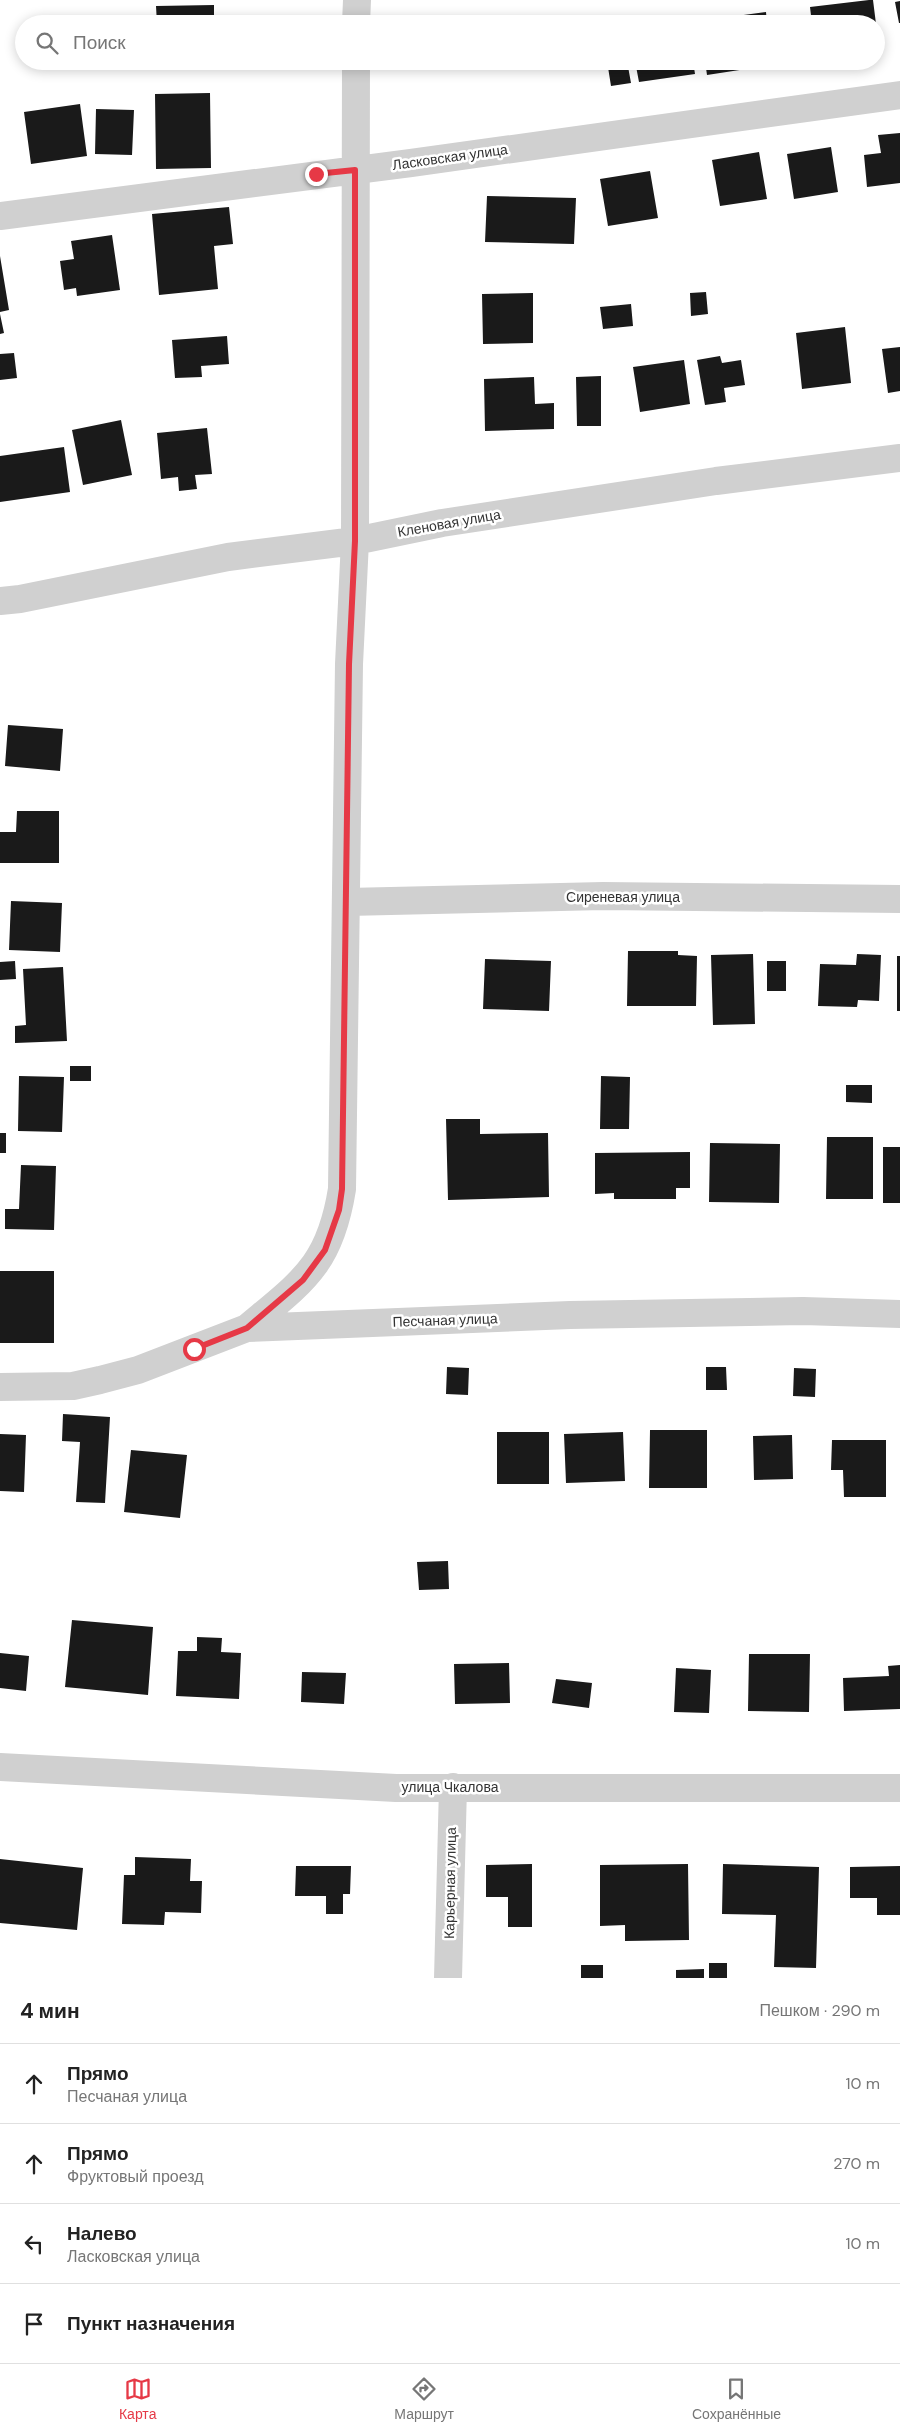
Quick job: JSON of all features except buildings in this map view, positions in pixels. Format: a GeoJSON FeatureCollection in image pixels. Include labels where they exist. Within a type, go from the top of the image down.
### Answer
{"type":"FeatureCollection","features":[{"type":"Feature","properties":{"kind":"street"},"geometry":{"type":"LineString","coordinates":[[356,15],[357,0]]}},
{"type":"Feature","properties":{"kind":"street"},"geometry":{"type":"LineString","coordinates":[[247,1328],[290,1293],[312,1270],[325,1250],[339,1210],[344,1142],[349,664],[355,541],[356,70]]}},
{"type":"Feature","properties":{"kind":"street","name":"Ласковская улица"},"geometry":{"type":"LineString","coordinates":[[0,216],[355,170],[900,95]]}},
{"type":"Feature","properties":{"kind":"street","name":"Кленовая улица"},"geometry":{"type":"LineString","coordinates":[[7,603],[228,557],[355,541],[442,522],[716,481],[900,458]]}},
{"type":"Feature","properties":{"kind":"street","name":"Сиреневая улица"},"geometry":{"type":"LineString","coordinates":[[347,902],[603,896],[900,899]]}},
{"type":"Feature","properties":{"kind":"street","name":"Песчаная улица"},"geometry":{"type":"LineString","coordinates":[[0,1387],[73,1386],[100,1380],[138,1370],[247,1328],[570,1315],[803,1312],[900,1314]]}},
{"type":"Feature","properties":{"kind":"street","name":"улица Чкалова"},"geometry":{"type":"LineString","coordinates":[[0,1767],[396,1788],[900,1788]]}},
{"type":"Feature","properties":{"kind":"street","name":"Карьерная улица"},"geometry":{"type":"LineString","coordinates":[[448,1978],[453,1787]]}},
{"type":"Feature","properties":{"kind":"route"},"geometry":{"type":"LineString","coordinates":[[194,1349],[247,1328],[303,1280],[317,1264],[325,1250],[339,1210],[342,1189],[349,664],[355,541],[355,170],[316,174]]}}]}
